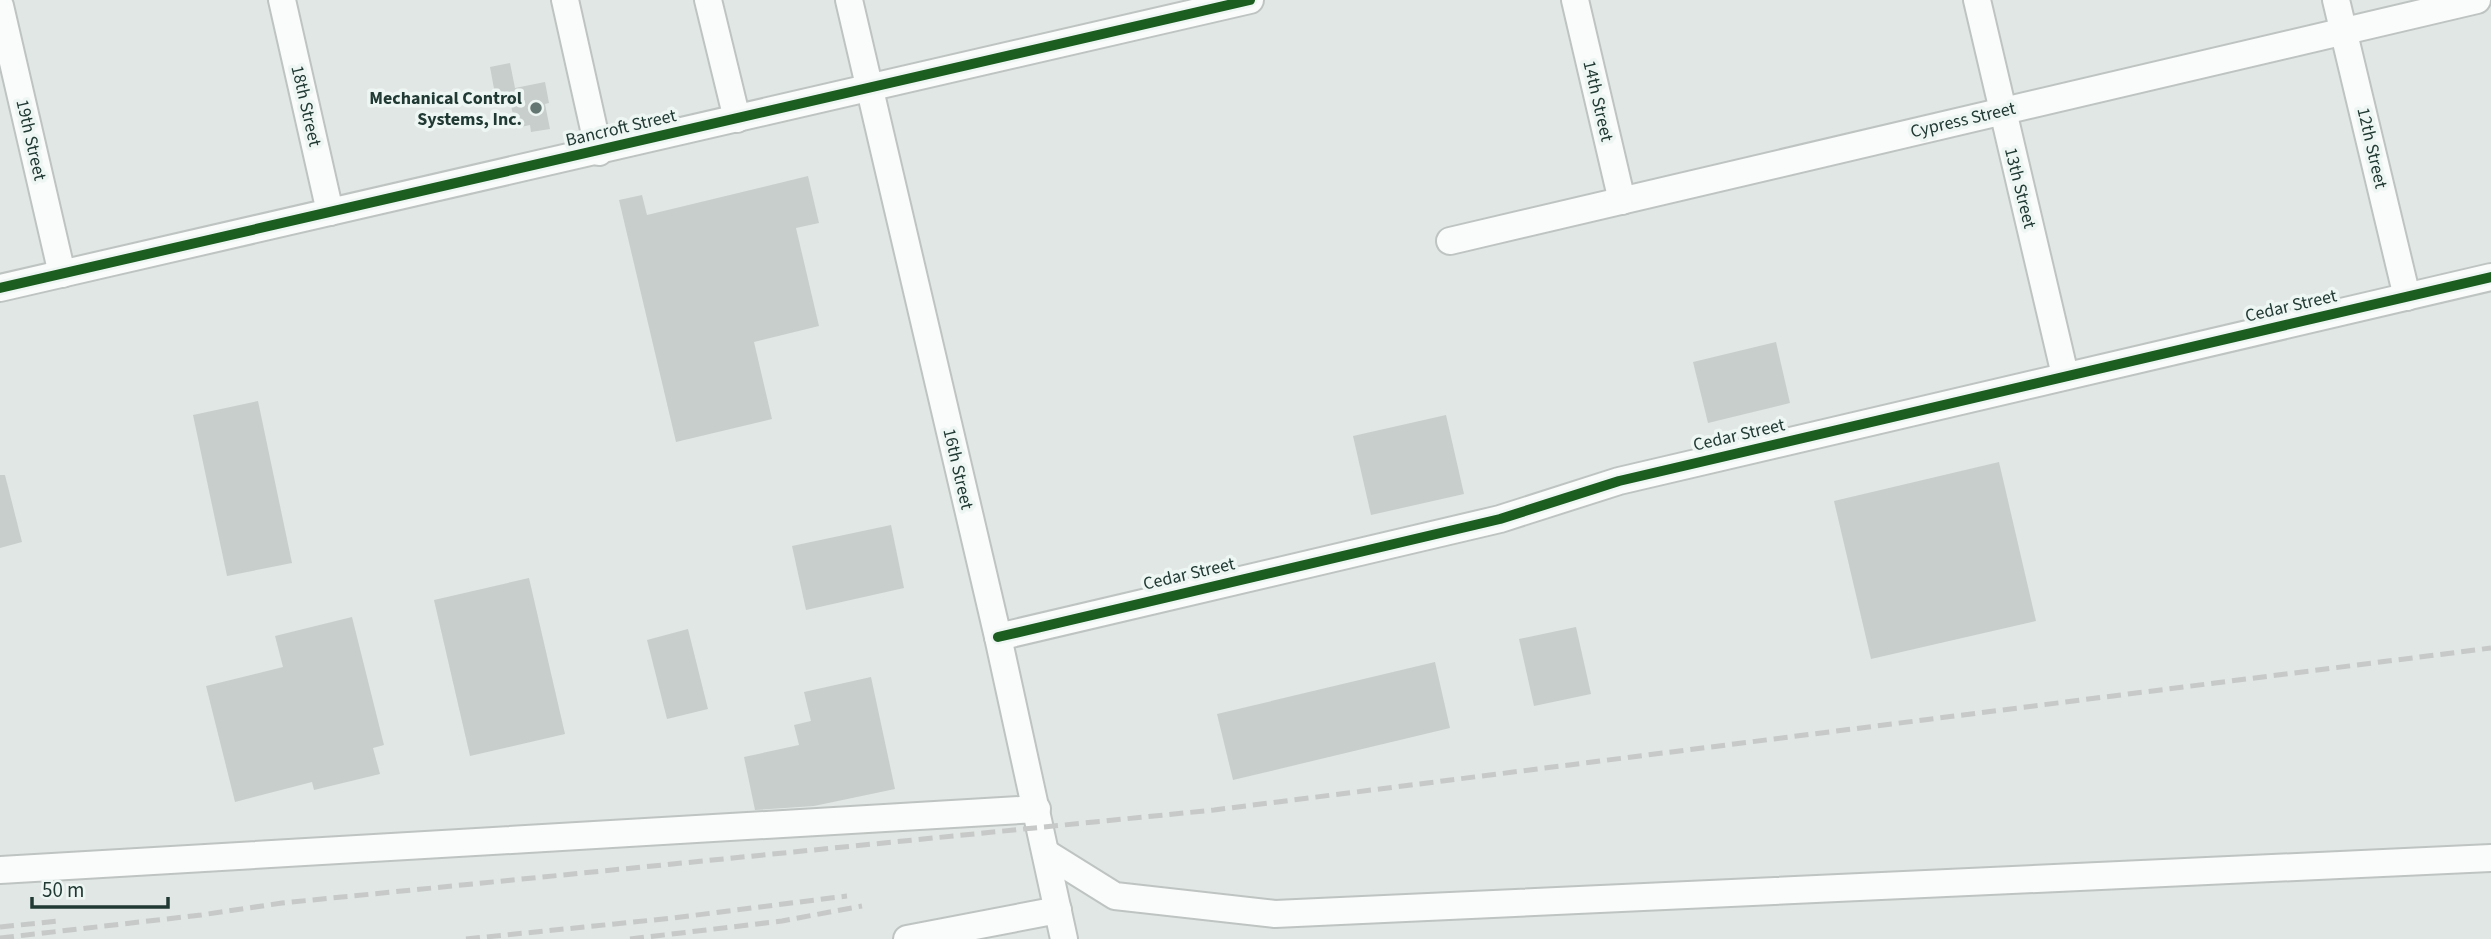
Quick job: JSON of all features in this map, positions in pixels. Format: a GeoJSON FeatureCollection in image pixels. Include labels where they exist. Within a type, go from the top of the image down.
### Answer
{"type":"FeatureCollection","features":[{"type":"Feature","properties":{"kind":"street","name":"18th Street"},"geometry":{"type":"LineString","coordinates":[[282,0],[330,212]]}},
{"type":"Feature","properties":{"kind":"street"},"geometry":{"type":"LineString","coordinates":[[565,0],[599,152]]}},
{"type":"Feature","properties":{"kind":"street"},"geometry":{"type":"LineString","coordinates":[[708,0],[737,120]]}},
{"type":"Feature","properties":{"kind":"street","name":"16th Street"},"geometry":{"type":"LineString","coordinates":[[849,0],[998,637],[1064,939]]}},
{"type":"Feature","properties":{"kind":"street","name":"Bancroft Street"},"geometry":{"type":"LineString","coordinates":[[0,288],[737,120],[1215,4],[1250,0]]}},
{"type":"Feature","properties":{"kind":"street","name":"14th Street"},"geometry":{"type":"LineString","coordinates":[[1575,0],[1622,201]]}},
{"type":"Feature","properties":{"kind":"street","name":"13th Street"},"geometry":{"type":"LineString","coordinates":[[1977,0],[2065,375]]}},
{"type":"Feature","properties":{"kind":"street","name":"12th Street"},"geometry":{"type":"LineString","coordinates":[[2336,0],[2407,297]]}},
{"type":"Feature","properties":{"kind":"street","name":"Cypress Street"},"geometry":{"type":"LineString","coordinates":[[1450,241],[2477,0]]}},
{"type":"Feature","properties":{"kind":"street","name":"19th Street"},"geometry":{"type":"LineString","coordinates":[[0,6],[62,274]]}},
{"type":"Feature","properties":{"kind":"street","name":"Cedar Street"},"geometry":{"type":"LineString","coordinates":[[998,637],[1500,519],[1619,481],[2491,277]]}},
{"type":"Feature","properties":{"kind":"street"},"geometry":{"type":"LineString","coordinates":[[0,870],[1037,809]]}},
{"type":"Feature","properties":{"kind":"street"},"geometry":{"type":"LineString","coordinates":[[1046,853],[1115,896],[1275,915],[2491,858]]}},
{"type":"Feature","properties":{"kind":"street"},"geometry":{"type":"LineString","coordinates":[[907,939],[1058,910]]}},
{"type":"Feature","properties":{"kind":"building"},"geometry":{"type":"Polygon","coordinates":[[[510,63],[515,88],[545,82],[549,103],[545,104],[550,129],[531,132],[530,125],[516,128],[508,92],[495,94],[490,67],[510,63]]]}},
{"type":"Feature","properties":{"kind":"building"},"geometry":{"type":"Polygon","coordinates":[[[808,176],[819,223],[796,228],[819,326],[754,342],[772,419],[676,442],[619,200],[642,195],[647,215],[808,176]]]}},
{"type":"Feature","properties":{"kind":"building"},"geometry":{"type":"Polygon","coordinates":[[[1776,342],[1790,403],[1708,423],[1693,362],[1776,342]]]}},
{"type":"Feature","properties":{"kind":"building"},"geometry":{"type":"Polygon","coordinates":[[[258,401],[292,563],[227,576],[193,415],[258,401]]]}},
{"type":"Feature","properties":{"kind":"building"},"geometry":{"type":"Polygon","coordinates":[[[1446,415],[1464,494],[1371,515],[1353,436],[1446,415]]]}},
{"type":"Feature","properties":{"kind":"building"},"geometry":{"type":"Polygon","coordinates":[[[1999,462],[2036,621],[1871,659],[1834,501],[1999,462]]]}},
{"type":"Feature","properties":{"kind":"building"},"geometry":{"type":"Polygon","coordinates":[[[0,475],[5,475],[22,542],[0,548],[0,475]]]}},
{"type":"Feature","properties":{"kind":"building"},"geometry":{"type":"Polygon","coordinates":[[[891,525],[904,588],[806,610],[792,546],[891,525]]]}},
{"type":"Feature","properties":{"kind":"building"},"geometry":{"type":"Polygon","coordinates":[[[529,578],[565,734],[470,756],[434,600],[529,578]]]}},
{"type":"Feature","properties":{"kind":"building"},"geometry":{"type":"Polygon","coordinates":[[[352,617],[384,745],[373,748],[380,774],[314,790],[312,782],[235,802],[206,686],[283,667],[275,636],[352,617]]]}},
{"type":"Feature","properties":{"kind":"building"},"geometry":{"type":"Polygon","coordinates":[[[1576,627],[1591,694],[1534,706],[1519,639],[1576,627]]]}},
{"type":"Feature","properties":{"kind":"building"},"geometry":{"type":"Polygon","coordinates":[[[688,629],[708,709],[667,719],[647,640],[688,629]]]}},
{"type":"Feature","properties":{"kind":"building"},"geometry":{"type":"Polygon","coordinates":[[[1435,662],[1450,728],[1233,780],[1217,714],[1435,662]]]}},
{"type":"Feature","properties":{"kind":"building"},"geometry":{"type":"Polygon","coordinates":[[[871,677],[895,789],[814,806],[755,810],[744,757],[799,745],[794,725],[811,721],[804,692],[871,677]]]}},
{"type":"Feature","properties":{"kind":"railway"},"geometry":{"type":"LineString","coordinates":[[0,938],[282,903],[1214,810],[2491,648]]}},
{"type":"Feature","properties":{"kind":"railway"},"geometry":{"type":"LineString","coordinates":[[466,939],[673,918],[847,896]]}},
{"type":"Feature","properties":{"kind":"railway"},"geometry":{"type":"LineString","coordinates":[[630,939],[782,921],[862,906]]}},
{"type":"Feature","properties":{"kind":"railway"},"geometry":{"type":"LineString","coordinates":[[0,927],[59,921]]}},
{"type":"Feature","properties":{"kind":"cycle path"},"geometry":{"type":"LineString","coordinates":[[0,288],[1250,0]]}},
{"type":"Feature","properties":{"kind":"cycle path"},"geometry":{"type":"LineString","coordinates":[[998,637],[1500,519],[1619,481],[2491,277]]}},
{"type":"Feature","properties":{"kind":"place","name":"Mechanical Control Systems, Inc."},"geometry":{"type":"Point","coordinates":[536,108]}}]}
